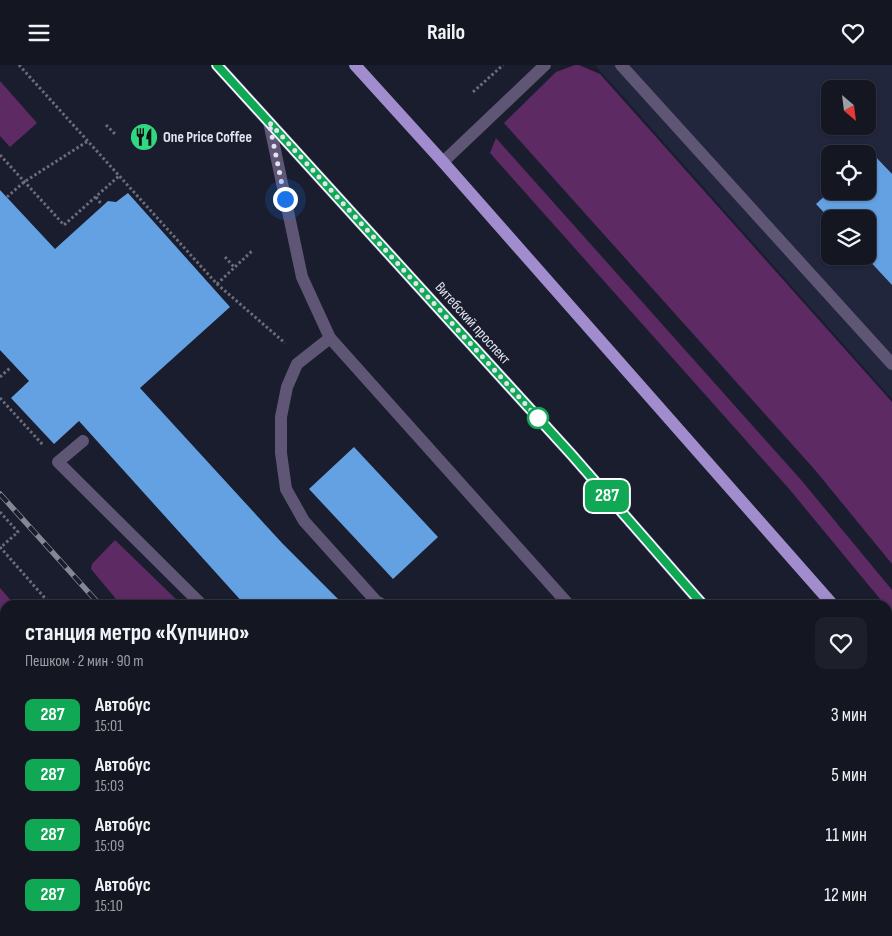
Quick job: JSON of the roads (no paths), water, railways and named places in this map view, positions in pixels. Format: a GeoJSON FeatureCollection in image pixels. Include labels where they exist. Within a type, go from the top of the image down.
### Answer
{"type":"FeatureCollection","features":[{"type":"Feature","properties":{"kind":"main road","name":"Витебский проспект"},"geometry":{"type":"LineString","coordinates":[[217,65],[571,454],[699,600]]}},
{"type":"Feature","properties":{"kind":"main road"},"geometry":{"type":"LineString","coordinates":[[355,65],[443,162],[829,600]]}},
{"type":"Feature","properties":{"kind":"street"},"geometry":{"type":"LineString","coordinates":[[443,162],[545,65]]}},
{"type":"Feature","properties":{"kind":"street"},"geometry":{"type":"LineString","coordinates":[[621,65],[892,364]]}},
{"type":"Feature","properties":{"kind":"street"},"geometry":{"type":"LineString","coordinates":[[269,122],[302,277],[330,338],[565,600]]}},
{"type":"Feature","properties":{"kind":"street"},"geometry":{"type":"LineString","coordinates":[[330,338],[297,364],[287,387],[281,417],[281,453],[286,489],[304,521],[375,600]]}},
{"type":"Feature","properties":{"kind":"street"},"geometry":{"type":"LineString","coordinates":[[83,441],[58,462],[197,600]]}},
{"type":"Feature","properties":{"kind":"railway"},"geometry":{"type":"LineString","coordinates":[[0,494],[95,600]]}},
{"type":"Feature","properties":{"kind":"place","name":"One Price Coffee"},"geometry":{"type":"Point","coordinates":[144,137]}}]}
